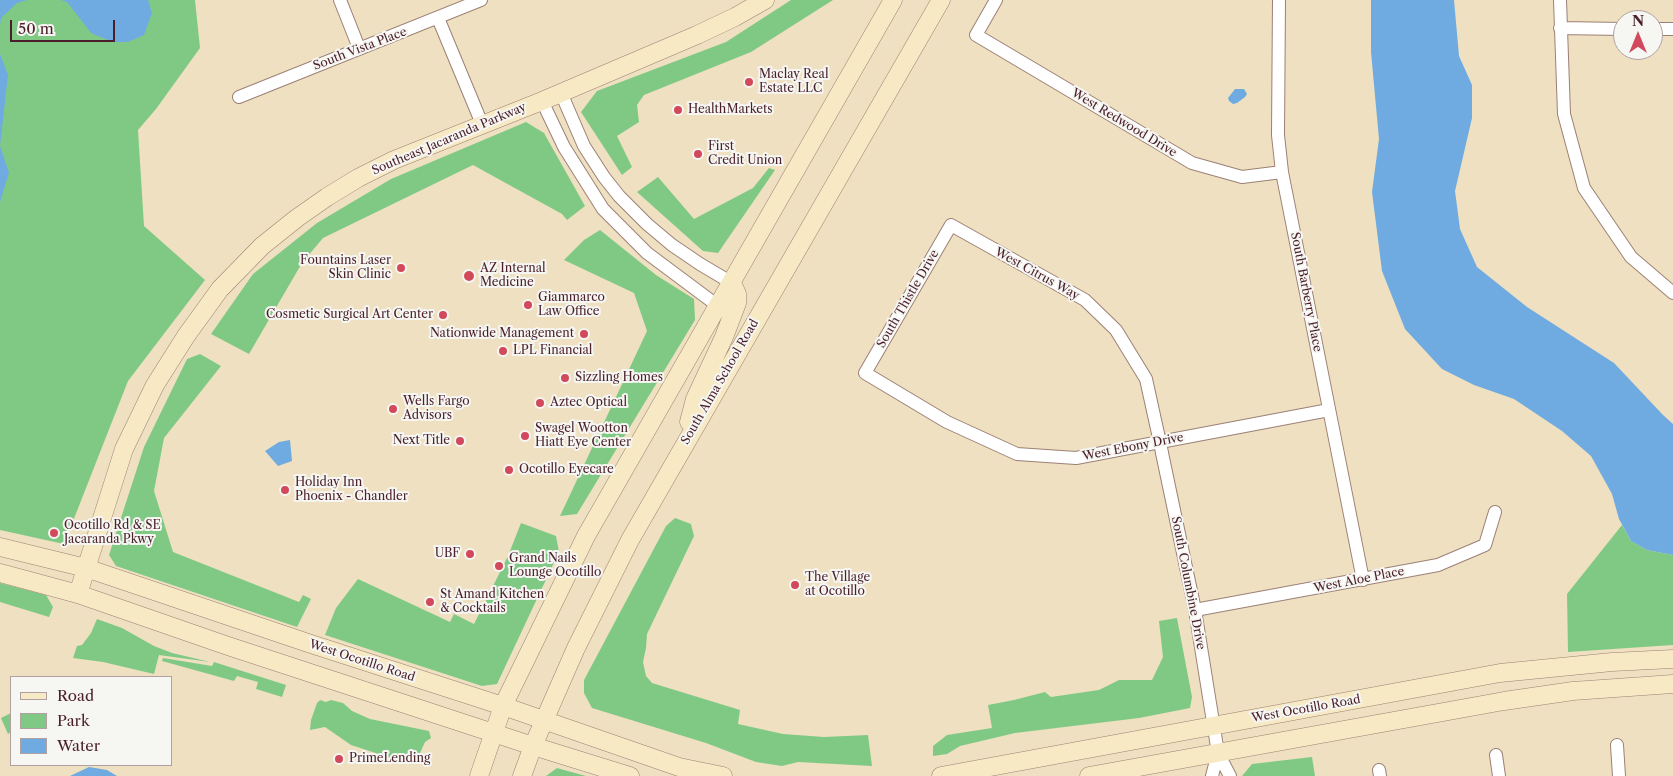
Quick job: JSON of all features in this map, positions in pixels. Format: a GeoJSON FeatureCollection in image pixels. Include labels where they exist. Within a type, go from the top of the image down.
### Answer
{"type":"FeatureCollection","features":[{"type":"Feature","properties":{"kind":"main road","name":"Southeast Jacaranda Parkway"},"geometry":{"type":"LineString","coordinates":[[78,594],[124,449],[140,414],[170,360],[220,289],[262,246],[296,218],[327,197],[358,178],[394,160],[542,101],[697,35],[736,17],[765,0]]}},
{"type":"Feature","properties":{"kind":"main road"},"geometry":{"type":"LineString","coordinates":[[479,776],[503,706],[586,536],[893,0]]}},
{"type":"Feature","properties":{"kind":"main road","name":"South Alma School Road"},"geometry":{"type":"LineString","coordinates":[[522,776],[533,746],[576,648],[604,591],[682,447],[941,0]]}},
{"type":"Feature","properties":{"kind":"main road"},"geometry":{"type":"LineString","coordinates":[[682,447],[695,399],[737,303],[737,294],[732,283]]}},
{"type":"Feature","properties":{"kind":"main road","name":"West Ocotillo Road"},"geometry":{"type":"LineString","coordinates":[[0,547],[86,568],[503,706],[679,767],[723,776]]}},
{"type":"Feature","properties":{"kind":"main road"},"geometry":{"type":"LineString","coordinates":[[0,572],[78,594],[228,646],[630,776]]}},
{"type":"Feature","properties":{"kind":"main road","name":"West Ocotillo Road"},"geometry":{"type":"LineString","coordinates":[[941,776],[1500,673],[1612,662],[1673,659]]}},
{"type":"Feature","properties":{"kind":"main road"},"geometry":{"type":"LineString","coordinates":[[1088,776],[1504,701],[1573,691],[1673,684]]}},
{"type":"Feature","properties":{"kind":"street"},"geometry":{"type":"LineString","coordinates":[[340,0],[359,48]]}},
{"type":"Feature","properties":{"kind":"street","name":"South Vista Place"},"geometry":{"type":"LineString","coordinates":[[239,97],[481,0]]}},
{"type":"Feature","properties":{"kind":"street","name":"West Redwood Drive"},"geometry":{"type":"LineString","coordinates":[[996,0],[976,35],[1192,164],[1242,177],[1282,172]]}},
{"type":"Feature","properties":{"kind":"street","name":"South Barberry Place"},"geometry":{"type":"LineString","coordinates":[[1280,0],[1278,135],[1282,172],[1363,580]]}},
{"type":"Feature","properties":{"kind":"street"},"geometry":{"type":"LineString","coordinates":[[1560,0],[1564,114],[1584,188],[1631,257],[1673,293]]}},
{"type":"Feature","properties":{"kind":"street"},"geometry":{"type":"LineString","coordinates":[[438,18],[482,124]]}},
{"type":"Feature","properties":{"kind":"street"},"geometry":{"type":"LineString","coordinates":[[1560,28],[1613,29]]}},
{"type":"Feature","properties":{"kind":"street"},"geometry":{"type":"LineString","coordinates":[[561,93],[584,146],[619,196],[647,224],[672,245],[732,283]]}},
{"type":"Feature","properties":{"kind":"street"},"geometry":{"type":"LineString","coordinates":[[542,101],[568,155],[603,208],[647,253],[718,306]]}},
{"type":"Feature","properties":{"kind":"street","name":"South Thistle Drive"},"geometry":{"type":"LineString","coordinates":[[865,373],[950,225]]}},
{"type":"Feature","properties":{"kind":"street","name":"West Citrus Way"},"geometry":{"type":"LineString","coordinates":[[950,225],[1085,300],[1116,330],[1146,378],[1160,442]]}},
{"type":"Feature","properties":{"kind":"street","name":"West Ebony Drive"},"geometry":{"type":"LineString","coordinates":[[865,373],[947,422],[1018,454],[1076,458],[1329,410]]}},
{"type":"Feature","properties":{"kind":"street","name":"South Columbine Drive"},"geometry":{"type":"LineString","coordinates":[[1160,442],[1195,610],[1218,753]]}},
{"type":"Feature","properties":{"kind":"street","name":"West Aloe Place"},"geometry":{"type":"LineString","coordinates":[[1195,610],[1438,565],[1485,545],[1495,512]]}},
{"type":"Feature","properties":{"kind":"street"},"geometry":{"type":"LineString","coordinates":[[1617,745],[1619,776]]}},
{"type":"Feature","properties":{"kind":"street"},"geometry":{"type":"LineString","coordinates":[[1212,776],[1218,753]]}},
{"type":"Feature","properties":{"kind":"street"},"geometry":{"type":"LineString","coordinates":[[1218,753],[1230,776]]}},
{"type":"Feature","properties":{"kind":"street"},"geometry":{"type":"LineString","coordinates":[[1496,755],[1499,776]]}},
{"type":"Feature","properties":{"kind":"green space"},"geometry":{"type":"Polygon","coordinates":[[[0,0],[195,0],[200,48],[156,109],[138,130],[144,226],[205,280],[128,381],[64,544],[0,530],[0,0]]]}},
{"type":"Feature","properties":{"kind":"green space"},"geometry":{"type":"Polygon","coordinates":[[[791,0],[833,0],[751,52],[644,95],[637,105],[639,122],[617,136],[632,167],[622,175],[581,112],[597,91],[726,42],[791,0]]]}},
{"type":"Feature","properties":{"kind":"green space"},"geometry":{"type":"Polygon","coordinates":[[[526,122],[544,133],[585,206],[567,220],[562,214],[473,165],[323,238],[302,263],[249,354],[211,334],[253,274],[317,223],[391,179],[526,122]]]}},
{"type":"Feature","properties":{"kind":"green space"},"geometry":{"type":"Polygon","coordinates":[[[769,168],[775,170],[718,253],[703,251],[637,192],[658,177],[694,219],[753,188],[769,168]]]}},
{"type":"Feature","properties":{"kind":"green space"},"geometry":{"type":"Polygon","coordinates":[[[600,230],[656,275],[694,299],[695,320],[577,514],[560,516],[647,331],[634,293],[564,260],[584,240],[600,230]]]}},
{"type":"Feature","properties":{"kind":"green space"},"geometry":{"type":"Polygon","coordinates":[[[200,354],[221,366],[164,438],[154,491],[173,552],[299,602],[303,595],[311,599],[297,627],[116,566],[109,555],[144,447],[187,359],[200,354]]]}},
{"type":"Feature","properties":{"kind":"green space"},"geometry":{"type":"Polygon","coordinates":[[[675,518],[691,524],[694,536],[647,634],[643,662],[646,676],[652,683],[740,710],[738,724],[783,734],[824,737],[868,735],[872,766],[798,762],[782,766],[756,762],[706,743],[592,708],[584,693],[584,680],[666,526],[675,518]]]}},
{"type":"Feature","properties":{"kind":"green space"},"geometry":{"type":"Polygon","coordinates":[[[521,523],[556,536],[559,552],[497,684],[482,686],[325,635],[336,608],[358,579],[450,622],[454,614],[474,624],[508,556],[521,523]]]}},
{"type":"Feature","properties":{"kind":"green space"},"geometry":{"type":"Polygon","coordinates":[[[1622,525],[1631,541],[1647,550],[1673,555],[1673,645],[1568,652],[1567,594],[1622,525]]]}},
{"type":"Feature","properties":{"kind":"green space"},"geometry":{"type":"Polygon","coordinates":[[[0,583],[46,595],[53,607],[49,617],[0,602],[0,583]]]}},
{"type":"Feature","properties":{"kind":"green space"},"geometry":{"type":"Polygon","coordinates":[[[1177,618],[1192,697],[1190,708],[1139,718],[1015,733],[960,746],[947,754],[933,756],[933,746],[947,735],[992,728],[988,705],[1045,692],[1051,697],[1099,690],[1119,680],[1152,680],[1163,657],[1159,621],[1177,618]]]}},
{"type":"Feature","properties":{"kind":"green space"},"geometry":{"type":"Polygon","coordinates":[[[97,619],[122,628],[154,646],[172,653],[210,662],[159,655],[154,674],[103,662],[73,658],[77,646],[82,645],[91,633],[97,619]]]}},
{"type":"Feature","properties":{"kind":"green space"},"geometry":{"type":"Polygon","coordinates":[[[163,658],[212,666],[214,662],[286,685],[282,697],[256,689],[258,682],[237,676],[234,681],[162,661],[163,658]]]}},
{"type":"Feature","properties":{"kind":"green space"},"geometry":{"type":"Polygon","coordinates":[[[320,700],[343,703],[352,711],[370,719],[429,731],[431,738],[425,742],[415,764],[351,745],[325,727],[310,730],[311,720],[317,703],[320,700]]]}},
{"type":"Feature","properties":{"kind":"green space"},"geometry":{"type":"Polygon","coordinates":[[[10,714],[10,733],[8,734],[1,718],[10,714]]]}},
{"type":"Feature","properties":{"kind":"green space"},"geometry":{"type":"Polygon","coordinates":[[[1312,757],[1315,776],[1242,776],[1252,764],[1312,757]]]}},
{"type":"Feature","properties":{"kind":"green space"},"geometry":{"type":"Polygon","coordinates":[[[557,768],[586,776],[546,776],[557,768]]]}},
{"type":"Feature","properties":{"kind":"water"},"geometry":{"type":"Polygon","coordinates":[[[0,0],[27,0],[17,3],[1,18],[0,26],[0,0]]]}},
{"type":"Feature","properties":{"kind":"water"},"geometry":{"type":"Polygon","coordinates":[[[61,0],[148,0],[152,13],[144,35],[128,42],[112,42],[91,33],[67,2],[61,0]]]}},
{"type":"Feature","properties":{"kind":"water"},"geometry":{"type":"Polygon","coordinates":[[[1371,0],[1454,0],[1459,56],[1472,85],[1472,118],[1455,191],[1460,229],[1477,267],[1527,307],[1614,363],[1673,424],[1673,555],[1647,550],[1631,541],[1619,519],[1612,494],[1591,456],[1562,431],[1514,399],[1474,385],[1442,369],[1405,329],[1382,271],[1372,192],[1379,139],[1371,52],[1371,0]]]}},
{"type":"Feature","properties":{"kind":"water"},"geometry":{"type":"Polygon","coordinates":[[[0,54],[8,75],[0,146],[0,54]]]}},
{"type":"Feature","properties":{"kind":"water"},"geometry":{"type":"Polygon","coordinates":[[[1235,89],[1244,89],[1247,94],[1237,103],[1233,104],[1228,98],[1235,89]]]}},
{"type":"Feature","properties":{"kind":"water"},"geometry":{"type":"Polygon","coordinates":[[[0,146],[9,173],[0,202],[0,146]]]}},
{"type":"Feature","properties":{"kind":"water"},"geometry":{"type":"Polygon","coordinates":[[[290,440],[292,461],[278,466],[265,451],[279,442],[290,440]]]}},
{"type":"Feature","properties":{"kind":"water"},"geometry":{"type":"Polygon","coordinates":[[[89,767],[107,770],[117,776],[70,776],[89,767]]]}},
{"type":"Feature","properties":{"kind":"place","name":"Maclay Real Estate LLC"},"geometry":{"type":"Point","coordinates":[749,82]}},
{"type":"Feature","properties":{"kind":"place","name":"HealthMarkets"},"geometry":{"type":"Point","coordinates":[678,110]}},
{"type":"Feature","properties":{"kind":"place","name":"First Credit Union"},"geometry":{"type":"Point","coordinates":[698,154]}},
{"type":"Feature","properties":{"kind":"place","name":"Fountains Laser Skin Clinic"},"geometry":{"type":"Point","coordinates":[401,268]}},
{"type":"Feature","properties":{"kind":"place","name":"AZ Internal Medicine"},"geometry":{"type":"Point","coordinates":[469,276]}},
{"type":"Feature","properties":{"kind":"place","name":"Giammarco Law Office"},"geometry":{"type":"Point","coordinates":[528,305]}},
{"type":"Feature","properties":{"kind":"place","name":"Cosmetic Surgical Art Center"},"geometry":{"type":"Point","coordinates":[443,315]}},
{"type":"Feature","properties":{"kind":"place","name":"Nationwide Management"},"geometry":{"type":"Point","coordinates":[584,334]}},
{"type":"Feature","properties":{"kind":"place","name":"LPL Financial"},"geometry":{"type":"Point","coordinates":[503,351]}},
{"type":"Feature","properties":{"kind":"place","name":"Sizzling Homes"},"geometry":{"type":"Point","coordinates":[565,378]}},
{"type":"Feature","properties":{"kind":"place","name":"Aztec Optical"},"geometry":{"type":"Point","coordinates":[540,403]}},
{"type":"Feature","properties":{"kind":"place","name":"Wells Fargo Advisors"},"geometry":{"type":"Point","coordinates":[393,409]}},
{"type":"Feature","properties":{"kind":"place","name":"Swagel Wootton Hiatt Eye Center"},"geometry":{"type":"Point","coordinates":[525,436]}},
{"type":"Feature","properties":{"kind":"place","name":"Next Title"},"geometry":{"type":"Point","coordinates":[460,441]}},
{"type":"Feature","properties":{"kind":"place","name":"Ocotillo Eyecare"},"geometry":{"type":"Point","coordinates":[509,470]}},
{"type":"Feature","properties":{"kind":"place","name":"Holiday Inn Phoenix - Chandler"},"geometry":{"type":"Point","coordinates":[285,490]}},
{"type":"Feature","properties":{"kind":"place","name":"Ocotillo Rd & SE Jacaranda Pkwy"},"geometry":{"type":"Point","coordinates":[54,533]}},
{"type":"Feature","properties":{"kind":"place","name":"UBF"},"geometry":{"type":"Point","coordinates":[470,554]}},
{"type":"Feature","properties":{"kind":"place","name":"Grand Nails Lounge Ocotillo"},"geometry":{"type":"Point","coordinates":[499,566]}},
{"type":"Feature","properties":{"kind":"place","name":"The Village at Ocotillo"},"geometry":{"type":"Point","coordinates":[795,585]}},
{"type":"Feature","properties":{"kind":"place","name":"St Amand Kitchen & Cocktails"},"geometry":{"type":"Point","coordinates":[430,602]}},
{"type":"Feature","properties":{"kind":"place","name":"PrimeLending"},"geometry":{"type":"Point","coordinates":[339,759]}}]}
